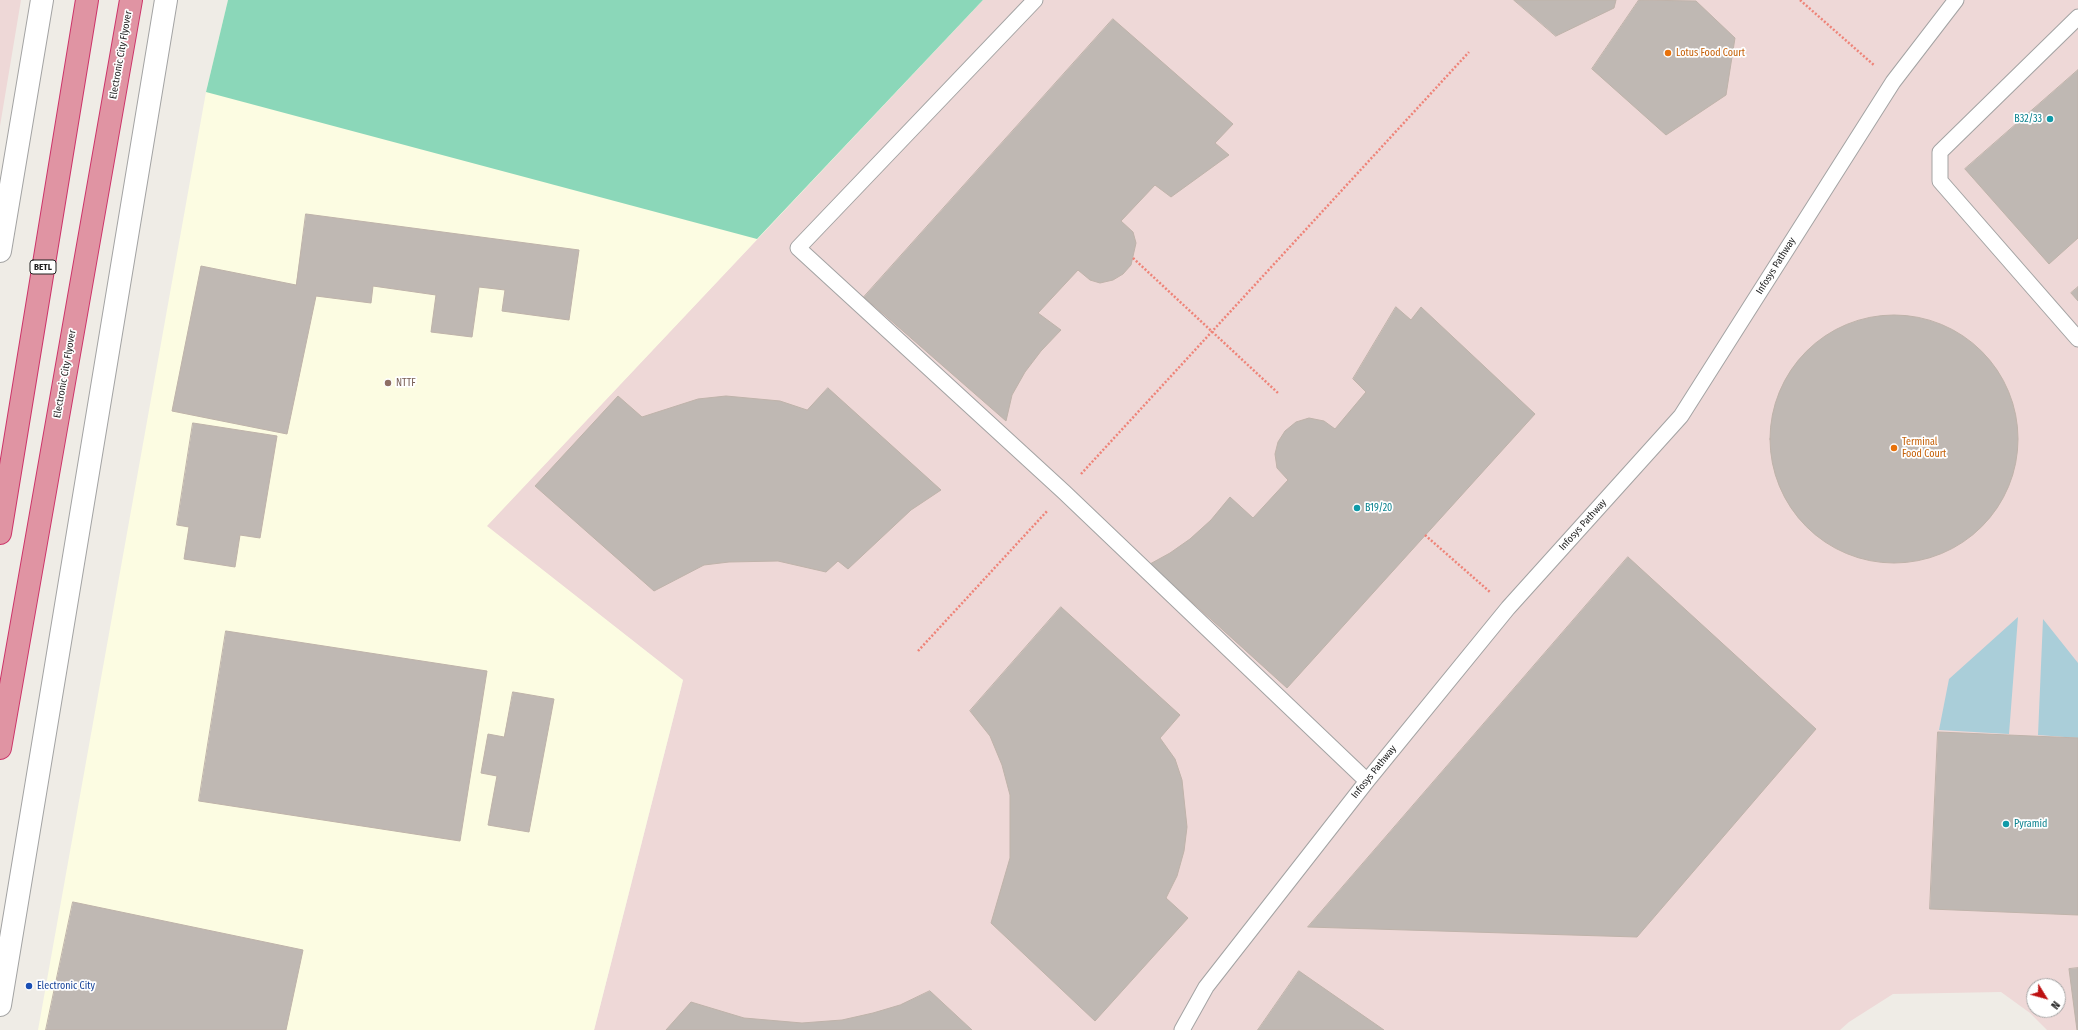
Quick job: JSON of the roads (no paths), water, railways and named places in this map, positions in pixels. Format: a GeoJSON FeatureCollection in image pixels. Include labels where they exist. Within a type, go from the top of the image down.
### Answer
{"type":"FeatureCollection","features":[{"type":"Feature","properties":{"kind":"highway","name":"BETL"},"geometry":{"type":"LineString","coordinates":[[0,533],[87,0]]}},
{"type":"Feature","properties":{"kind":"highway","name":"Electronic City Flyover"},"geometry":{"type":"LineString","coordinates":[[0,748],[130,0]]}},
{"type":"Feature","properties":{"kind":"street"},"geometry":{"type":"LineString","coordinates":[[0,251],[42,0]]}},
{"type":"Feature","properties":{"kind":"street"},"geometry":{"type":"LineString","coordinates":[[0,1005],[166,0]]}},
{"type":"Feature","properties":{"kind":"lane"},"geometry":{"type":"LineString","coordinates":[[1035,0],[798,248],[1064,492],[1367,781]]}},
{"type":"Feature","properties":{"kind":"lane","name":"Infosys Pathway"},"geometry":{"type":"LineString","coordinates":[[1182,1030],[1206,987],[1367,781],[1508,608],[1681,416],[1893,82],[1956,0]]}},
{"type":"Feature","properties":{"kind":"lane"},"geometry":{"type":"LineString","coordinates":[[2078,17],[1940,152],[1940,181],[2078,338]]}},
{"type":"Feature","properties":{"kind":"water"},"geometry":{"type":"Polygon","coordinates":[[[2018,617],[2009,734],[1939,730],[1949,679],[2018,617]]]}},
{"type":"Feature","properties":{"kind":"water"},"geometry":{"type":"Polygon","coordinates":[[[2043,619],[2078,663],[2078,738],[2038,735],[2043,619]]]}},
{"type":"Feature","properties":{"kind":"place","name":"Lotus Food Court"},"geometry":{"type":"Point","coordinates":[1668,53]}},
{"type":"Feature","properties":{"kind":"place","name":"B32/33"},"geometry":{"type":"Point","coordinates":[2050,119]}},
{"type":"Feature","properties":{"kind":"place","name":"NTTF"},"geometry":{"type":"Point","coordinates":[388,383]}},
{"type":"Feature","properties":{"kind":"place","name":"Terminal Food Court"},"geometry":{"type":"Point","coordinates":[1894,448]}},
{"type":"Feature","properties":{"kind":"place","name":"B19/20"},"geometry":{"type":"Point","coordinates":[1357,508]}},
{"type":"Feature","properties":{"kind":"place","name":"Pyramid"},"geometry":{"type":"Point","coordinates":[2006,824]}},
{"type":"Feature","properties":{"kind":"place","name":"Electronic City"},"geometry":{"type":"Point","coordinates":[29,986]}}]}
